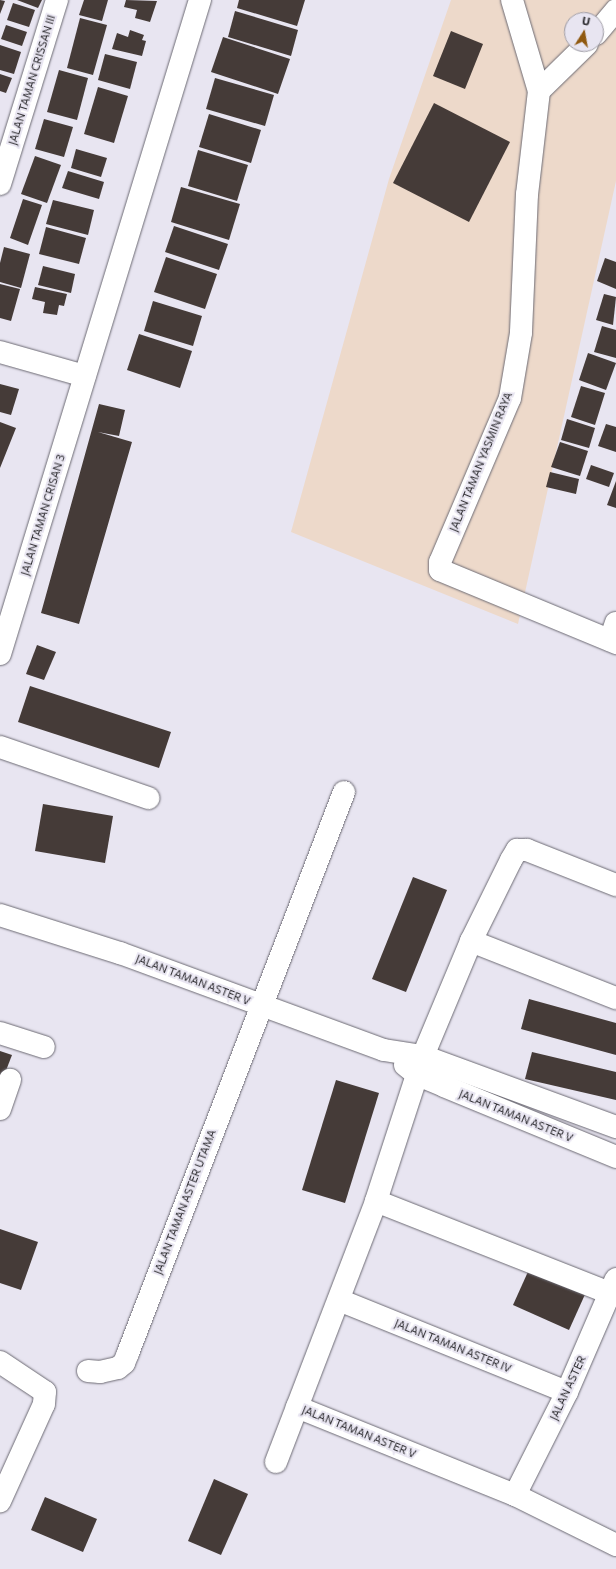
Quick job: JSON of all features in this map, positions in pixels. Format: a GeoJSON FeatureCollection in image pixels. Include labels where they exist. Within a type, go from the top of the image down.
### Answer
{"type":"FeatureCollection","features":[{"type":"Feature","properties":{"kind":"street","name":"JALAN TAMAN CRISSAN III"},"geometry":{"type":"LineString","coordinates":[[0,184],[57,0]]}},
{"type":"Feature","properties":{"kind":"street","name":"JALAN TAMAN CRISAN 3"},"geometry":{"type":"LineString","coordinates":[[0,654],[200,0]]}},
{"type":"Feature","properties":{"kind":"street","name":"JALAN TAMAN YASMIN RAYA"},"geometry":{"type":"LineString","coordinates":[[512,0],[539,91],[527,194],[521,333],[510,398],[440,562],[440,570],[614,635]]}},
{"type":"Feature","properties":{"kind":"street"},"geometry":{"type":"LineString","coordinates":[[604,24],[616,10]]}},
{"type":"Feature","properties":{"kind":"street"},"geometry":{"type":"LineString","coordinates":[[539,91],[579,52]]}},
{"type":"Feature","properties":{"kind":"street"},"geometry":{"type":"LineString","coordinates":[[0,352],[85,376]]}},
{"type":"Feature","properties":{"kind":"street"},"geometry":{"type":"LineString","coordinates":[[0,746],[148,798]]}},
{"type":"Feature","properties":{"kind":"street","name":"JALAN TAMAN ASTER UTAMA"},"geometry":{"type":"LineString","coordinates":[[88,1371],[108,1371],[124,1363],[260,1005],[344,792]]}},
{"type":"Feature","properties":{"kind":"street","name":"JALAN TAMAN ASTER V"},"geometry":{"type":"LineString","coordinates":[[616,885],[527,850],[517,850],[471,941],[419,1065],[376,1201],[297,1407],[515,1495],[616,1545]]}},
{"type":"Feature","properties":{"kind":"street","name":"JALAN TAMAN ASTER V"},"geometry":{"type":"LineString","coordinates":[[0,915],[120,953],[384,1050],[616,1157]]}},
{"type":"Feature","properties":{"kind":"street"},"geometry":{"type":"LineString","coordinates":[[471,941],[616,998]]}},
{"type":"Feature","properties":{"kind":"street"},"geometry":{"type":"LineString","coordinates":[[0,1033],[44,1047]]}},
{"type":"Feature","properties":{"kind":"street","name":"JALAN TAMAN ASTER V"},"geometry":{"type":"LineString","coordinates":[[419,1065],[616,1127]]}},
{"type":"Feature","properties":{"kind":"street"},"geometry":{"type":"LineString","coordinates":[[0,1109],[10,1080]]}},
{"type":"Feature","properties":{"kind":"street"},"geometry":{"type":"LineString","coordinates":[[376,1201],[613,1286]]}},
{"type":"Feature","properties":{"kind":"street","name":"JALAN ASTER"},"geometry":{"type":"LineString","coordinates":[[515,1495],[567,1392],[613,1286]]}},
{"type":"Feature","properties":{"kind":"street","name":"JALAN TAMAN ASTER IV"},"geometry":{"type":"LineString","coordinates":[[338,1300],[567,1392]]}},
{"type":"Feature","properties":{"kind":"street"},"geometry":{"type":"LineString","coordinates":[[0,1362],[45,1392],[44,1404],[0,1501]]}},
{"type":"Feature","properties":{"kind":"street"},"geometry":{"type":"LineString","coordinates":[[276,1462],[297,1407]]}},
{"type":"Feature","properties":{"kind":"shaded area"},"geometry":{"type":"Polygon","coordinates":[[[451,0],[616,0],[616,181],[518,624],[291,532],[389,179],[451,0]]]}},
{"type":"Feature","properties":{"kind":"building"},"geometry":{"type":"Polygon","coordinates":[[[0,0],[5,1],[0,14],[0,0]]]}},
{"type":"Feature","properties":{"kind":"building"},"geometry":{"type":"Polygon","coordinates":[[[17,0],[42,0],[38,8],[17,0]]]}},
{"type":"Feature","properties":{"kind":"building"},"geometry":{"type":"Polygon","coordinates":[[[84,0],[108,0],[102,21],[79,15],[84,0]]]}},
{"type":"Feature","properties":{"kind":"building"},"geometry":{"type":"Polygon","coordinates":[[[126,0],[157,1],[150,22],[135,18],[137,10],[124,7],[126,0]]]}},
{"type":"Feature","properties":{"kind":"building"},"geometry":{"type":"Polygon","coordinates":[[[239,0],[305,0],[297,26],[237,8],[239,0]]]}},
{"type":"Feature","properties":{"kind":"building"},"geometry":{"type":"Polygon","coordinates":[[[13,3],[35,10],[29,27],[7,20],[13,3]]]}},
{"type":"Feature","properties":{"kind":"building"},"geometry":{"type":"Polygon","coordinates":[[[235,11],[298,30],[291,56],[228,37],[235,11]]]}},
{"type":"Feature","properties":{"kind":"building"},"geometry":{"type":"Polygon","coordinates":[[[80,18],[107,25],[93,75],[67,68],[80,18]]]}},
{"type":"Feature","properties":{"kind":"building"},"geometry":{"type":"Polygon","coordinates":[[[6,25],[27,32],[22,46],[1,39],[6,25]]]}},
{"type":"Feature","properties":{"kind":"building"},"geometry":{"type":"Polygon","coordinates":[[[130,30],[144,35],[142,40],[146,41],[142,56],[112,49],[117,33],[128,37],[130,30]]]}},
{"type":"Feature","properties":{"kind":"building"},"geometry":{"type":"Polygon","coordinates":[[[451,31],[483,44],[465,89],[433,76],[451,31]]]}},
{"type":"Feature","properties":{"kind":"building"},"geometry":{"type":"Polygon","coordinates":[[[223,37],[290,59],[278,94],[211,72],[223,37]]]}},
{"type":"Feature","properties":{"kind":"building"},"geometry":{"type":"Polygon","coordinates":[[[0,45],[21,52],[14,74],[0,70],[0,45]]]}},
{"type":"Feature","properties":{"kind":"building"},"geometry":{"type":"Polygon","coordinates":[[[105,54],[137,62],[130,89],[98,80],[105,54]]]}},
{"type":"Feature","properties":{"kind":"building"},"geometry":{"type":"Polygon","coordinates":[[[59,70],[88,78],[77,120],[47,112],[59,70]]]}},
{"type":"Feature","properties":{"kind":"building"},"geometry":{"type":"Polygon","coordinates":[[[0,74],[12,78],[6,93],[0,91],[0,74]]]}},
{"type":"Feature","properties":{"kind":"building"},"geometry":{"type":"Polygon","coordinates":[[[215,78],[274,95],[265,126],[206,109],[215,78]]]}},
{"type":"Feature","properties":{"kind":"building"},"geometry":{"type":"Polygon","coordinates":[[[98,87],[128,96],[114,143],[84,134],[98,87]]]}},
{"type":"Feature","properties":{"kind":"building"},"geometry":{"type":"Polygon","coordinates":[[[434,103],[510,142],[469,222],[393,183],[434,103]]]}},
{"type":"Feature","properties":{"kind":"building"},"geometry":{"type":"Polygon","coordinates":[[[209,114],[261,130],[251,163],[199,147],[209,114]]]}},
{"type":"Feature","properties":{"kind":"building"},"geometry":{"type":"Polygon","coordinates":[[[44,119],[73,127],[64,157],[35,149],[44,119]]]}},
{"type":"Feature","properties":{"kind":"building"},"geometry":{"type":"Polygon","coordinates":[[[76,149],[107,158],[101,177],[71,168],[76,149]]]}},
{"type":"Feature","properties":{"kind":"building"},"geometry":{"type":"Polygon","coordinates":[[[198,150],[248,165],[237,201],[188,186],[198,150]]]}},
{"type":"Feature","properties":{"kind":"building"},"geometry":{"type":"Polygon","coordinates":[[[35,156],[61,165],[47,203],[21,194],[35,156]]]}},
{"type":"Feature","properties":{"kind":"building"},"geometry":{"type":"Polygon","coordinates":[[[68,171],[104,182],[99,199],[62,188],[68,171]]]}},
{"type":"Feature","properties":{"kind":"building"},"geometry":{"type":"Polygon","coordinates":[[[181,187],[240,204],[229,240],[171,222],[181,187]]]}},
{"type":"Feature","properties":{"kind":"building"},"geometry":{"type":"Polygon","coordinates":[[[23,199],[42,205],[28,245],[10,238],[23,199]]]}},
{"type":"Feature","properties":{"kind":"building"},"geometry":{"type":"Polygon","coordinates":[[[53,200],[94,210],[88,235],[46,224],[53,200]]]}},
{"type":"Feature","properties":{"kind":"building"},"geometry":{"type":"Polygon","coordinates":[[[174,226],[228,244],[219,270],[165,252],[174,226]]]}},
{"type":"Feature","properties":{"kind":"building"},"geometry":{"type":"Polygon","coordinates":[[[46,227],[86,238],[79,264],[39,254],[46,227]]]}},
{"type":"Feature","properties":{"kind":"building"},"geometry":{"type":"Polygon","coordinates":[[[4,247],[30,254],[21,288],[0,282],[0,263],[4,247]]]}},
{"type":"Feature","properties":{"kind":"building"},"geometry":{"type":"Polygon","coordinates":[[[166,257],[217,274],[205,309],[154,292],[166,257]]]}},
{"type":"Feature","properties":{"kind":"building"},"geometry":{"type":"Polygon","coordinates":[[[605,258],[616,262],[616,289],[597,281],[605,258]]]}},
{"type":"Feature","properties":{"kind":"building"},"geometry":{"type":"Polygon","coordinates":[[[43,266],[75,274],[71,293],[38,285],[43,266]]]}},
{"type":"Feature","properties":{"kind":"building"},"geometry":{"type":"Polygon","coordinates":[[[0,284],[20,289],[11,321],[0,318],[0,284]]]}},
{"type":"Feature","properties":{"kind":"building"},"geometry":{"type":"Polygon","coordinates":[[[35,287],[67,294],[64,306],[59,305],[57,315],[43,313],[45,302],[32,299],[35,287]]]}},
{"type":"Feature","properties":{"kind":"building"},"geometry":{"type":"Polygon","coordinates":[[[604,294],[616,297],[613,325],[596,320],[604,294]]]}},
{"type":"Feature","properties":{"kind":"building"},"geometry":{"type":"Polygon","coordinates":[[[153,301],[202,316],[193,346],[144,331],[153,301]]]}},
{"type":"Feature","properties":{"kind":"building"},"geometry":{"type":"Polygon","coordinates":[[[602,326],[616,330],[616,358],[594,352],[602,326]]]}},
{"type":"Feature","properties":{"kind":"building"},"geometry":{"type":"Polygon","coordinates":[[[139,334],[192,351],[180,388],[127,370],[139,334]]]}},
{"type":"Feature","properties":{"kind":"building"},"geometry":{"type":"Polygon","coordinates":[[[588,353],[616,363],[606,390],[579,380],[588,353]]]}},
{"type":"Feature","properties":{"kind":"building"},"geometry":{"type":"Polygon","coordinates":[[[0,384],[19,389],[11,415],[0,412],[0,384]]]}},
{"type":"Feature","properties":{"kind":"building"},"geometry":{"type":"Polygon","coordinates":[[[581,386],[605,393],[595,425],[571,417],[581,386]]]}},
{"type":"Feature","properties":{"kind":"building"},"geometry":{"type":"Polygon","coordinates":[[[99,404],[125,410],[119,436],[98,432],[132,442],[79,624],[41,613],[99,404]]]}},
{"type":"Feature","properties":{"kind":"building"},"geometry":{"type":"Polygon","coordinates":[[[567,419],[595,428],[589,448],[561,440],[567,419]]]}},
{"type":"Feature","properties":{"kind":"building"},"geometry":{"type":"Polygon","coordinates":[[[0,422],[16,428],[0,468],[0,422]]]}},
{"type":"Feature","properties":{"kind":"building"},"geometry":{"type":"Polygon","coordinates":[[[606,424],[616,427],[616,452],[598,446],[606,424]]]}},
{"type":"Feature","properties":{"kind":"building"},"geometry":{"type":"Polygon","coordinates":[[[560,442],[588,451],[580,476],[551,467],[560,442]]]}},
{"type":"Feature","properties":{"kind":"building"},"geometry":{"type":"Polygon","coordinates":[[[591,465],[614,473],[609,487],[586,479],[591,465]]]}},
{"type":"Feature","properties":{"kind":"building"},"geometry":{"type":"Polygon","coordinates":[[[550,472],[579,479],[576,494],[546,487],[550,472]]]}},
{"type":"Feature","properties":{"kind":"building"},"geometry":{"type":"Polygon","coordinates":[[[616,481],[616,508],[607,505],[616,481]]]}},
{"type":"Feature","properties":{"kind":"building"},"geometry":{"type":"Polygon","coordinates":[[[37,645],[56,652],[44,680],[26,674],[37,645]]]}},
{"type":"Feature","properties":{"kind":"building"},"geometry":{"type":"Polygon","coordinates":[[[30,686],[171,732],[159,768],[18,722],[30,686]]]}},
{"type":"Feature","properties":{"kind":"building"},"geometry":{"type":"Polygon","coordinates":[[[43,804],[113,816],[105,863],[35,851],[43,804]]]}},
{"type":"Feature","properties":{"kind":"building"},"geometry":{"type":"Polygon","coordinates":[[[413,877],[447,890],[406,992],[372,979],[413,877]]]}},
{"type":"Feature","properties":{"kind":"building"},"geometry":{"type":"Polygon","coordinates":[[[529,999],[616,1023],[616,1055],[521,1029],[529,999]]]}},
{"type":"Feature","properties":{"kind":"building"},"geometry":{"type":"Polygon","coordinates":[[[0,1051],[12,1055],[0,1086],[0,1051]]]}},
{"type":"Feature","properties":{"kind":"building"},"geometry":{"type":"Polygon","coordinates":[[[532,1052],[616,1072],[616,1100],[525,1079],[532,1052]]]}},
{"type":"Feature","properties":{"kind":"building"},"geometry":{"type":"Polygon","coordinates":[[[336,1080],[379,1093],[345,1203],[302,1190],[336,1080]]]}},
{"type":"Feature","properties":{"kind":"building"},"geometry":{"type":"Polygon","coordinates":[[[0,1229],[38,1242],[21,1290],[0,1283],[0,1229]]]}},
{"type":"Feature","properties":{"kind":"building"},"geometry":{"type":"Polygon","coordinates":[[[531,1265],[587,1290],[569,1330],[513,1305],[531,1265]]]}},
{"type":"Feature","properties":{"kind":"building"},"geometry":{"type":"Polygon","coordinates":[[[214,1479],[248,1494],[221,1555],[188,1541],[214,1479]]]}},
{"type":"Feature","properties":{"kind":"building"},"geometry":{"type":"Polygon","coordinates":[[[45,1497],[97,1519],[83,1552],[31,1530],[45,1497]]]}}]}
